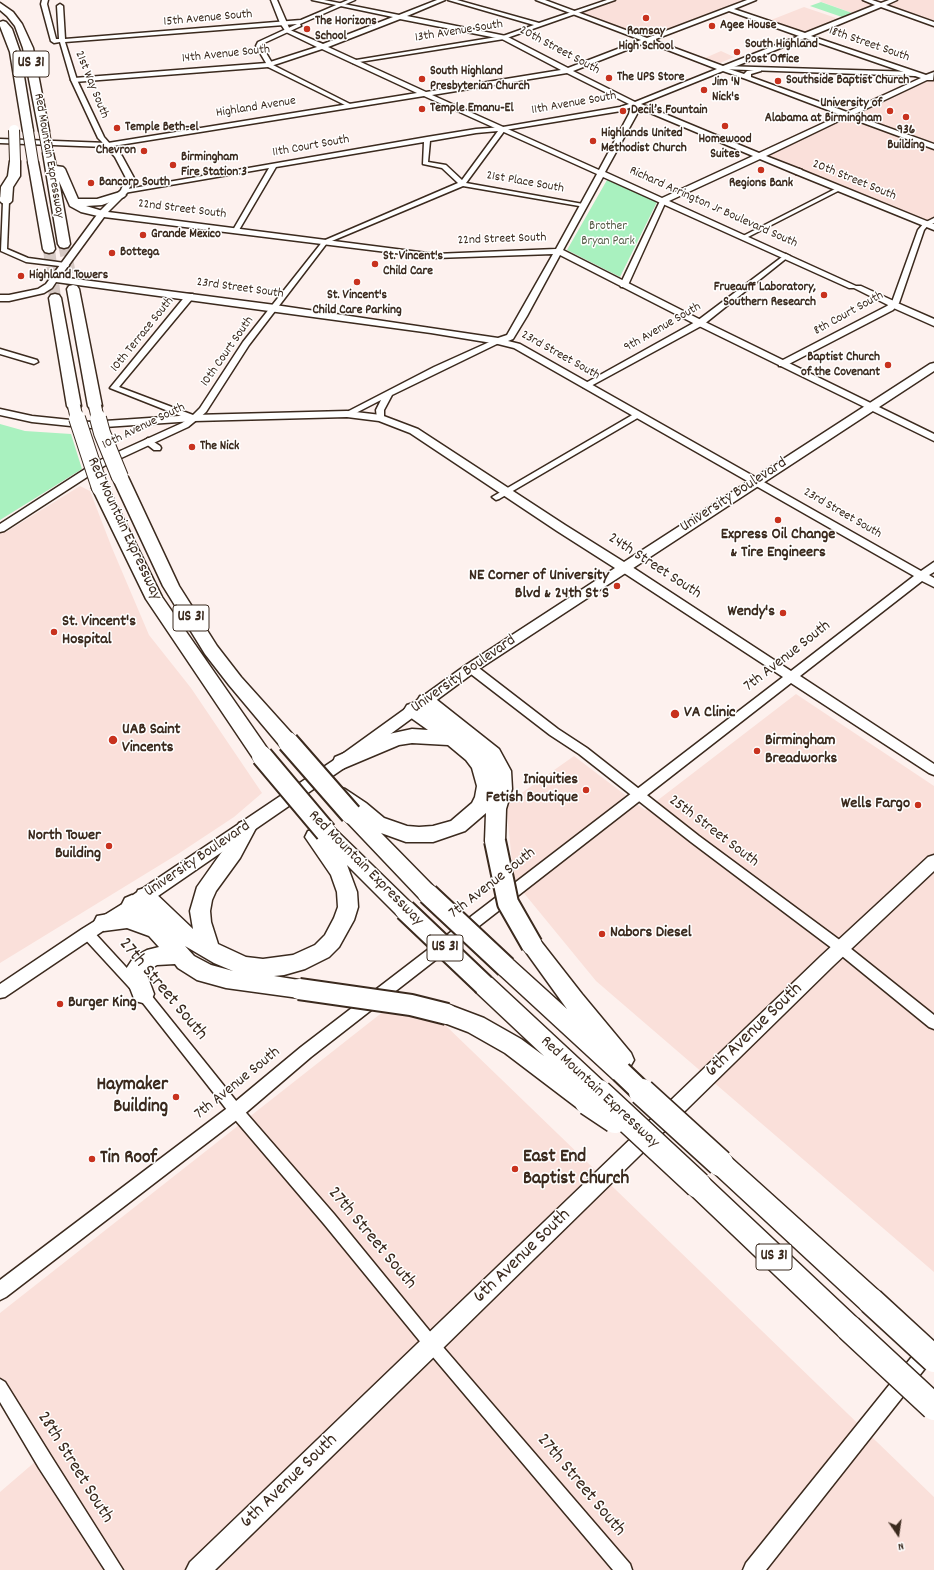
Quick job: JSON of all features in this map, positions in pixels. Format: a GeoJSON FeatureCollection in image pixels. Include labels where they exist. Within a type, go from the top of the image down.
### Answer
{"type":"FeatureCollection","features":[{"type":"Feature","properties":{"kind":"highway","name":"Red Mountain Expressway"},"geometry":{"type":"LineString","coordinates":[[0,6],[10,14],[19,26],[28,48],[51,159],[64,244]]}},
{"type":"Feature","properties":{"kind":"highway","name":"Red Mountain Expressway"},"geometry":{"type":"LineString","coordinates":[[0,20],[7,29],[13,44],[49,249]]}},
{"type":"Feature","properties":{"kind":"highway"},"geometry":{"type":"LineString","coordinates":[[14,106],[18,69]]}},
{"type":"Feature","properties":{"kind":"highway"},"geometry":{"type":"LineString","coordinates":[[3,200],[3,188],[14,176],[14,126]]}},
{"type":"Feature","properties":{"kind":"highway"},"geometry":{"type":"LineString","coordinates":[[51,159],[74,204],[102,214]]}},
{"type":"Feature","properties":{"kind":"highway"},"geometry":{"type":"LineString","coordinates":[[71,198],[90,204],[98,203],[122,193]]}},
{"type":"Feature","properties":{"kind":"highway","name":"Red Mountain Expressway"},"geometry":{"type":"LineString","coordinates":[[73,289],[95,406],[104,439],[120,477],[171,586],[211,650],[235,681],[329,789],[355,811],[428,894],[506,967],[624,1069],[723,1159],[771,1210],[934,1359]]}},
{"type":"Feature","properties":{"kind":"highway","name":"Red Mountain Expressway"},"geometry":{"type":"LineString","coordinates":[[55,298],[80,434],[100,488],[154,599],[241,726],[239,736],[321,834],[405,910],[484,985],[593,1097],[664,1154],[934,1407]]}},
{"type":"Feature","properties":{"kind":"highway"},"geometry":{"type":"LineString","coordinates":[[355,811],[377,823],[406,834],[419,835],[441,832],[458,826],[479,808],[485,797],[487,786],[481,766],[473,756],[452,738],[420,705]]}},
{"type":"Feature","properties":{"kind":"highway"},"geometry":{"type":"LineString","coordinates":[[420,705],[492,754],[502,771],[502,789],[496,809],[495,841],[508,903],[532,945],[624,1069]]}},
{"type":"Feature","properties":{"kind":"highway"},"geometry":{"type":"LineString","coordinates":[[342,762],[396,739],[412,736],[452,738]]}},
{"type":"Feature","properties":{"kind":"highway"},"geometry":{"type":"LineString","coordinates":[[209,949],[201,922],[200,911],[202,900],[207,887],[233,852],[246,828]]}},
{"type":"Feature","properties":{"kind":"highway"},"geometry":{"type":"LineString","coordinates":[[139,900],[187,937],[222,957],[245,966],[272,968],[297,963],[322,951],[332,941],[344,920],[348,907],[347,892],[321,834]]}},
{"type":"Feature","properties":{"kind":"highway"},"geometry":{"type":"LineString","coordinates":[[139,900],[154,928],[186,962],[196,968],[215,976],[238,981],[411,1004],[447,1014],[476,1025],[513,1046],[593,1097]]}},
{"type":"Feature","properties":{"kind":"highway"},"geometry":{"type":"LineString","coordinates":[[104,922],[127,919],[154,928]]}},
{"type":"Feature","properties":{"kind":"highway"},"geometry":{"type":"LineString","coordinates":[[143,994],[136,975],[137,969],[142,963],[147,958],[154,956],[179,955]]}},
{"type":"Feature","properties":{"kind":"main road","name":"20th Street South"},"geometry":{"type":"LineString","coordinates":[[799,172],[931,224]]}},
{"type":"Feature","properties":{"kind":"main road","name":"Richard Arrington Jr Boulevard South"},"geometry":{"type":"LineString","coordinates":[[893,304],[934,323]]}},
{"type":"Feature","properties":{"kind":"main road","name":"University Boulevard"},"geometry":{"type":"LineString","coordinates":[[139,900],[342,762],[471,668],[934,366]]}},
{"type":"Feature","properties":{"kind":"main road"},"geometry":{"type":"LineString","coordinates":[[0,412],[32,419],[90,425],[194,418]]}},
{"type":"Feature","properties":{"kind":"main road","name":"10th Avenue South"},"geometry":{"type":"LineString","coordinates":[[194,418],[347,414]]}},
{"type":"Feature","properties":{"kind":"main road","name":"24th Street South"},"geometry":{"type":"LineString","coordinates":[[347,414],[381,418],[414,431],[501,494],[561,528],[625,568]]}},
{"type":"Feature","properties":{"kind":"main road","name":"6th Avenue South"},"geometry":{"type":"LineString","coordinates":[[198,1570],[841,948],[934,861]]}},
{"type":"Feature","properties":{"kind":"street"},"geometry":{"type":"LineString","coordinates":[[45,0],[44,4],[54,42],[62,41]]}},
{"type":"Feature","properties":{"kind":"street"},"geometry":{"type":"LineString","coordinates":[[274,0],[283,23],[288,31]]}},
{"type":"Feature","properties":{"kind":"street","name":"20th Street South"},"geometry":{"type":"LineString","coordinates":[[315,0],[504,37],[635,104],[799,172]]}},
{"type":"Feature","properties":{"kind":"street","name":"15th Avenue South"},"geometry":{"type":"LineString","coordinates":[[62,41],[309,20],[352,0]]}},
{"type":"Feature","properties":{"kind":"street","name":"14th Avenue South"},"geometry":{"type":"LineString","coordinates":[[74,80],[268,65],[322,47],[442,0]]}},
{"type":"Feature","properties":{"kind":"street"},"geometry":{"type":"LineString","coordinates":[[451,0],[540,25]]}},
{"type":"Feature","properties":{"kind":"street"},"geometry":{"type":"LineString","coordinates":[[539,0],[934,147]]}},
{"type":"Feature","properties":{"kind":"street","name":"Highland Avenue"},"geometry":{"type":"LineString","coordinates":[[0,141],[108,145],[566,70],[753,0]]}},
{"type":"Feature","properties":{"kind":"street"},"geometry":{"type":"LineString","coordinates":[[866,0],[934,24]]}},
{"type":"Feature","properties":{"kind":"street","name":"11th Avenue South"},"geometry":{"type":"LineString","coordinates":[[503,128],[621,109],[894,0]]}},
{"type":"Feature","properties":{"kind":"street","name":"13th Avenue South"},"geometry":{"type":"LineString","coordinates":[[353,61],[504,37],[606,1]]}},
{"type":"Feature","properties":{"kind":"street","name":"21st Way South"},"geometry":{"type":"LineString","coordinates":[[60,6],[62,41],[74,80],[101,138],[108,145]]}},
{"type":"Feature","properties":{"kind":"street","name":"18th Street South"},"geometry":{"type":"LineString","coordinates":[[728,10],[934,80]]}},
{"type":"Feature","properties":{"kind":"street"},"geometry":{"type":"LineString","coordinates":[[309,20],[260,43],[259,46],[269,63],[268,65],[351,106]]}},
{"type":"Feature","properties":{"kind":"street","name":"Richard Arrington Jr Boulevard South"},"geometry":{"type":"LineString","coordinates":[[288,31],[893,304]]}},
{"type":"Feature","properties":{"kind":"street"},"geometry":{"type":"LineString","coordinates":[[723,68],[915,74]]}},
{"type":"Feature","properties":{"kind":"street"},"geometry":{"type":"LineString","coordinates":[[748,78],[747,74],[749,72],[759,70]]}},
{"type":"Feature","properties":{"kind":"street"},"geometry":{"type":"LineString","coordinates":[[624,285],[663,201],[934,74]]}},
{"type":"Feature","properties":{"kind":"street"},"geometry":{"type":"LineString","coordinates":[[499,341],[510,337],[523,316],[633,114],[635,104]]}},
{"type":"Feature","properties":{"kind":"street"},"geometry":{"type":"LineString","coordinates":[[325,242],[462,184],[503,128]]}},
{"type":"Feature","properties":{"kind":"street","name":"11th Court South"},"geometry":{"type":"LineString","coordinates":[[122,193],[274,165],[427,139],[503,128]]}},
{"type":"Feature","properties":{"kind":"street"},"geometry":{"type":"LineString","coordinates":[[427,139],[428,145],[425,163],[444,166],[462,184]]}},
{"type":"Feature","properties":{"kind":"street"},"geometry":{"type":"LineString","coordinates":[[120,160],[122,151],[136,140]]}},
{"type":"Feature","properties":{"kind":"street"},"geometry":{"type":"LineString","coordinates":[[0,298],[19,296],[41,291],[49,286],[102,214],[122,193],[130,178],[120,160],[108,145]]}},
{"type":"Feature","properties":{"kind":"street"},"geometry":{"type":"LineString","coordinates":[[236,230],[274,165]]}},
{"type":"Feature","properties":{"kind":"street"},"geometry":{"type":"LineString","coordinates":[[449,170],[460,172],[473,169]]}},
{"type":"Feature","properties":{"kind":"street","name":"21st Place South"},"geometry":{"type":"LineString","coordinates":[[462,184],[583,206]]}},
{"type":"Feature","properties":{"kind":"street"},"geometry":{"type":"LineString","coordinates":[[744,237],[839,189]]}},
{"type":"Feature","properties":{"kind":"street"},"geometry":{"type":"LineString","coordinates":[[3,200],[3,250],[26,260],[65,266]]}},
{"type":"Feature","properties":{"kind":"street","name":"22nd Street South"},"geometry":{"type":"LineString","coordinates":[[102,214],[435,256],[558,251],[700,324],[934,438]]}},
{"type":"Feature","properties":{"kind":"street","name":"8th Court South"},"geometry":{"type":"LineString","coordinates":[[782,364],[890,308],[893,304],[921,230],[931,224]]}},
{"type":"Feature","properties":{"kind":"street","name":"10th Court South"},"geometry":{"type":"LineString","coordinates":[[194,418],[202,410],[246,344],[325,242]]}},
{"type":"Feature","properties":{"kind":"street","name":"9th Avenue South"},"geometry":{"type":"LineString","coordinates":[[586,385],[700,324],[786,256]]}},
{"type":"Feature","properties":{"kind":"street","name":"23rd Street South"},"geometry":{"type":"LineString","coordinates":[[54,279],[275,308],[499,341],[517,346],[637,416],[756,481],[928,579]]}},
{"type":"Feature","properties":{"kind":"street"},"geometry":{"type":"LineString","coordinates":[[0,294],[19,296]]}},
{"type":"Feature","properties":{"kind":"street","name":"10th Terrace South"},"geometry":{"type":"LineString","coordinates":[[190,296],[114,388],[194,418]]}},
{"type":"Feature","properties":{"kind":"street","name":"10th Avenue South"},"geometry":{"type":"LineString","coordinates":[[347,414],[437,369],[499,341]]}},
{"type":"Feature","properties":{"kind":"street"},"geometry":{"type":"LineString","coordinates":[[0,351],[34,362]]}},
{"type":"Feature","properties":{"kind":"street"},"geometry":{"type":"LineString","coordinates":[[381,418],[380,410],[388,394]]}},
{"type":"Feature","properties":{"kind":"street"},"geometry":{"type":"LineString","coordinates":[[501,494],[637,416]]}},
{"type":"Feature","properties":{"kind":"street","name":"10th Avenue South"},"geometry":{"type":"LineString","coordinates":[[0,529],[100,464],[184,425],[194,418]]}},
{"type":"Feature","properties":{"kind":"street"},"geometry":{"type":"LineString","coordinates":[[148,441],[157,448]]}},
{"type":"Feature","properties":{"kind":"street","name":"7th Avenue South"},"geometry":{"type":"LineString","coordinates":[[0,1291],[236,1111],[313,1047],[638,794],[792,677],[928,579],[934,566]]}},
{"type":"Feature","properties":{"kind":"street","name":"24th Street South"},"geometry":{"type":"LineString","coordinates":[[625,568],[934,770]]}},
{"type":"Feature","properties":{"kind":"street","name":"25th Street South"},"geometry":{"type":"LineString","coordinates":[[471,668],[638,794],[694,839],[841,948],[934,1023]]}},
{"type":"Feature","properties":{"kind":"street","name":"University Boulevard"},"geometry":{"type":"LineString","coordinates":[[0,992],[139,900]]}},
{"type":"Feature","properties":{"kind":"street","name":"27th Street South"},"geometry":{"type":"LineString","coordinates":[[87,933],[143,994],[236,1111],[329,1219],[432,1345],[624,1570]]}},
{"type":"Feature","properties":{"kind":"street"},"geometry":{"type":"LineString","coordinates":[[753,1570],[934,1343]]}},
{"type":"Feature","properties":{"kind":"street","name":"28th Street South"},"geometry":{"type":"LineString","coordinates":[[0,1387],[45,1462],[115,1570]]}},
{"type":"Feature","properties":{"kind":"shaded area","name":"Ramsay High School"},"geometry":{"type":"Polygon","coordinates":[[[612,0],[752,0],[647,40],[575,13],[612,0]]]}},
{"type":"Feature","properties":{"kind":"shaded area"},"geometry":{"type":"Polygon","coordinates":[[[866,0],[878,5],[891,0],[934,0],[934,25],[880,6],[804,35],[766,22],[804,7],[842,20],[855,14],[819,1],[866,0]]]}},
{"type":"Feature","properties":{"kind":"shaded area"},"geometry":{"type":"Polygon","coordinates":[[[721,51],[734,57],[720,63],[705,58],[721,51]]]}},
{"type":"Feature","properties":{"kind":"shaded area","name":"University of Alabama at Birmingham"},"geometry":{"type":"Polygon","coordinates":[[[934,70],[934,226],[759,154],[758,152],[934,70]]]}},
{"type":"Feature","properties":{"kind":"shaded area","name":"UAB Saint Vincents"},"geometry":{"type":"Polygon","coordinates":[[[80,486],[90,491],[112,548],[149,635],[191,688],[262,793],[234,817],[178,854],[0,963],[0,529],[6,532],[80,486]]]}},
{"type":"Feature","properties":{"kind":"shaded area"},"geometry":{"type":"Polygon","coordinates":[[[796,694],[934,786],[934,1272],[596,981],[514,881],[506,804],[574,756],[645,810],[796,694]]]}},
{"type":"Feature","properties":{"kind":"shaded area"},"geometry":{"type":"Polygon","coordinates":[[[384,1011],[442,1022],[934,1497],[934,1570],[0,1570],[0,1492],[36,1461],[0,1402],[0,1313],[384,1011]]]}},
{"type":"Feature","properties":{"kind":"green space"},"geometry":{"type":"Polygon","coordinates":[[[821,2],[852,13],[842,17],[810,6],[821,2]]]}},
{"type":"Feature","properties":{"kind":"green space","name":"Brother Bryan Park"},"geometry":{"type":"Polygon","coordinates":[[[607,180],[657,202],[620,277],[567,250],[607,180]]]}},
{"type":"Feature","properties":{"kind":"green space"},"geometry":{"type":"Polygon","coordinates":[[[0,424],[25,431],[71,434],[82,469],[0,520],[0,424]]]}},
{"type":"Feature","properties":{"kind":"tunnel"},"geometry":{"type":"LineString","coordinates":[[64,244],[73,289]]}},
{"type":"Feature","properties":{"kind":"tunnel"},"geometry":{"type":"LineString","coordinates":[[49,249],[55,298]]}},
{"type":"Feature","properties":{"kind":"place","name":"Ramsay High School"},"geometry":{"type":"Point","coordinates":[646,18]}},
{"type":"Feature","properties":{"kind":"place","name":"Agee House"},"geometry":{"type":"Point","coordinates":[712,26]}},
{"type":"Feature","properties":{"kind":"place","name":"The Horizons School"},"geometry":{"type":"Point","coordinates":[307,29]}},
{"type":"Feature","properties":{"kind":"place","name":"South Highland Post Office"},"geometry":{"type":"Point","coordinates":[737,52]}},
{"type":"Feature","properties":{"kind":"place","name":"The UPS Store"},"geometry":{"type":"Point","coordinates":[609,78]}},
{"type":"Feature","properties":{"kind":"place","name":"South Highland Presbyterian Church"},"geometry":{"type":"Point","coordinates":[422,79]}},
{"type":"Feature","properties":{"kind":"place","name":"Southside Baptist Church"},"geometry":{"type":"Point","coordinates":[778,81]}},
{"type":"Feature","properties":{"kind":"place","name":"Jim 'N Nick's"},"geometry":{"type":"Point","coordinates":[704,90]}},
{"type":"Feature","properties":{"kind":"place","name":"Temple Emanu-El"},"geometry":{"type":"Point","coordinates":[422,109]}},
{"type":"Feature","properties":{"kind":"place","name":"Decil’s Fountain"},"geometry":{"type":"Point","coordinates":[623,111]}},
{"type":"Feature","properties":{"kind":"place","name":"University of Alabama at Birmingham"},"geometry":{"type":"Point","coordinates":[890,111]}},
{"type":"Feature","properties":{"kind":"place","name":"936 Building"},"geometry":{"type":"Point","coordinates":[906,117]}},
{"type":"Feature","properties":{"kind":"place","name":"Homewood Suites"},"geometry":{"type":"Point","coordinates":[725,126]}},
{"type":"Feature","properties":{"kind":"place","name":"Temple Beth-el"},"geometry":{"type":"Point","coordinates":[117,128]}},
{"type":"Feature","properties":{"kind":"place","name":"Highlands United Methodist Church"},"geometry":{"type":"Point","coordinates":[593,141]}},
{"type":"Feature","properties":{"kind":"place","name":"Chevron"},"geometry":{"type":"Point","coordinates":[144,151]}},
{"type":"Feature","properties":{"kind":"place","name":"Birmingham Fire Station 3"},"geometry":{"type":"Point","coordinates":[173,165]}},
{"type":"Feature","properties":{"kind":"place","name":"Regions Bank"},"geometry":{"type":"Point","coordinates":[761,170]}},
{"type":"Feature","properties":{"kind":"place","name":"Bancorp South"},"geometry":{"type":"Point","coordinates":[91,183]}},
{"type":"Feature","properties":{"kind":"place","name":"Grande Mexico"},"geometry":{"type":"Point","coordinates":[143,235]}},
{"type":"Feature","properties":{"kind":"place","name":"Bottega"},"geometry":{"type":"Point","coordinates":[112,253]}},
{"type":"Feature","properties":{"kind":"place","name":"St. Vincent's Child Care"},"geometry":{"type":"Point","coordinates":[375,264]}},
{"type":"Feature","properties":{"kind":"place","name":"Highland Towers"},"geometry":{"type":"Point","coordinates":[21,276]}},
{"type":"Feature","properties":{"kind":"place","name":"St. Vincent's Child Care Parking"},"geometry":{"type":"Point","coordinates":[357,282]}},
{"type":"Feature","properties":{"kind":"place","name":"Frueauff Laboratory, Southern Research"},"geometry":{"type":"Point","coordinates":[824,295]}},
{"type":"Feature","properties":{"kind":"place","name":"Baptist Church of the Covenant"},"geometry":{"type":"Point","coordinates":[888,365]}},
{"type":"Feature","properties":{"kind":"place","name":"The Nick"},"geometry":{"type":"Point","coordinates":[192,447]}},
{"type":"Feature","properties":{"kind":"place","name":"Express Oil Change & Tire Engineers"},"geometry":{"type":"Point","coordinates":[778,520]}},
{"type":"Feature","properties":{"kind":"place","name":"NE Corner of University Blvd & 24th St S"},"geometry":{"type":"Point","coordinates":[617,586]}},
{"type":"Feature","properties":{"kind":"place","name":"Wendy's"},"geometry":{"type":"Point","coordinates":[783,613]}},
{"type":"Feature","properties":{"kind":"place","name":"St. Vincent's Hospital"},"geometry":{"type":"Point","coordinates":[54,632]}},
{"type":"Feature","properties":{"kind":"place","name":"VA Clinic"},"geometry":{"type":"Point","coordinates":[675,714]}},
{"type":"Feature","properties":{"kind":"place","name":"UAB Saint Vincents"},"geometry":{"type":"Point","coordinates":[113,740]}},
{"type":"Feature","properties":{"kind":"place","name":"Birmingham Breadworks"},"geometry":{"type":"Point","coordinates":[757,751]}},
{"type":"Feature","properties":{"kind":"place","name":"Iniquities Fetish Boutique"},"geometry":{"type":"Point","coordinates":[586,790]}},
{"type":"Feature","properties":{"kind":"place","name":"Wells Fargo"},"geometry":{"type":"Point","coordinates":[918,805]}},
{"type":"Feature","properties":{"kind":"place","name":"North Tower Building"},"geometry":{"type":"Point","coordinates":[109,846]}},
{"type":"Feature","properties":{"kind":"place","name":"Nabors Diesel"},"geometry":{"type":"Point","coordinates":[602,934]}},
{"type":"Feature","properties":{"kind":"place","name":"Burger King"},"geometry":{"type":"Point","coordinates":[60,1004]}},
{"type":"Feature","properties":{"kind":"place","name":"Haymaker Building"},"geometry":{"type":"Point","coordinates":[176,1097]}},
{"type":"Feature","properties":{"kind":"place","name":"Tin Roof"},"geometry":{"type":"Point","coordinates":[92,1159]}},
{"type":"Feature","properties":{"kind":"place","name":"East End Baptist Church"},"geometry":{"type":"Point","coordinates":[515,1169]}}]}
